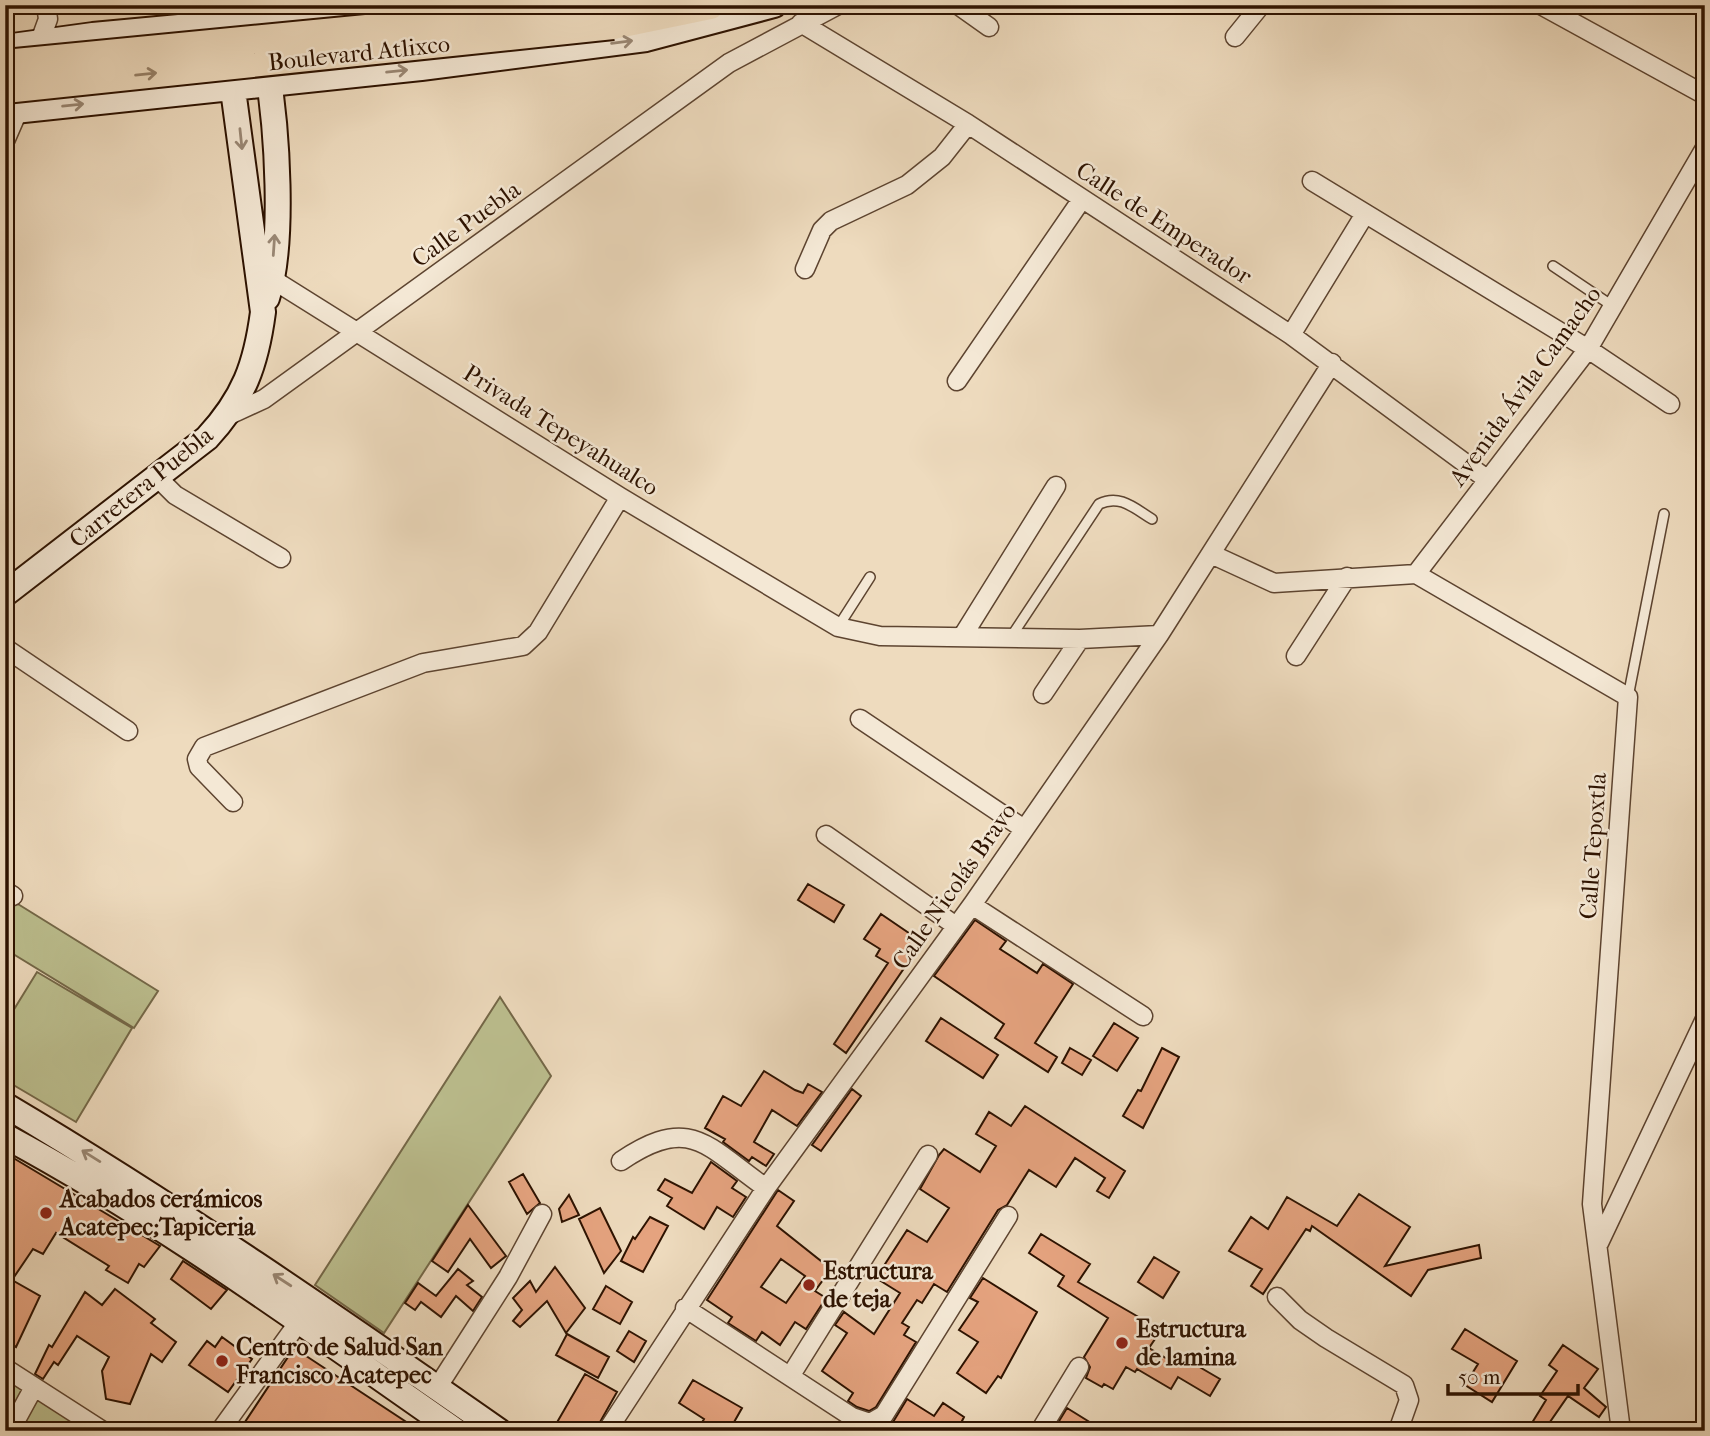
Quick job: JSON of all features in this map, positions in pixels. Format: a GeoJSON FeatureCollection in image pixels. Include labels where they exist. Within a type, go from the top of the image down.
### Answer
{"type":"FeatureCollection","features":[{"type":"Feature","properties":{"kind":"main road"},"geometry":{"type":"LineString","coordinates":[[5,47],[48,18],[224,23],[416,5]]}},
{"type":"Feature","properties":{"kind":"main road","name":"Boulevard Atlixco"},"geometry":{"type":"LineString","coordinates":[[10,104],[607,12],[710,5]]}},
{"type":"Feature","properties":{"kind":"main road"},"geometry":{"type":"LineString","coordinates":[[10,104],[314,80],[646,39],[774,5]]}},
{"type":"Feature","properties":{"kind":"main road"},"geometry":{"type":"LineString","coordinates":[[355,75],[350,39],[364,10]]}},
{"type":"Feature","properties":{"kind":"main road"},"geometry":{"type":"LineString","coordinates":[[17,68],[607,12]]}},
{"type":"Feature","properties":{"kind":"main road"},"geometry":{"type":"LineString","coordinates":[[256,20],[270,83],[274,120],[277,211],[265,279]]}},
{"type":"Feature","properties":{"kind":"main road"},"geometry":{"type":"LineString","coordinates":[[224,23],[265,279]]}},
{"type":"Feature","properties":{"kind":"main road"},"geometry":{"type":"LineString","coordinates":[[274,120],[282,97],[314,80]]}},
{"type":"Feature","properties":{"kind":"main road","name":"Carretera Puebla"},"geometry":{"type":"LineString","coordinates":[[5,594],[207,438],[227,416],[248,382],[258,347],[265,279]]}},
{"type":"Feature","properties":{"kind":"main road"},"geometry":{"type":"LineString","coordinates":[[5,1105],[92,1157],[312,1300],[499,1431]]}},
{"type":"Feature","properties":{"kind":"main road"},"geometry":{"type":"LineString","coordinates":[[5,1136],[78,1176],[300,1322],[456,1431]]}},
{"type":"Feature","properties":{"kind":"street","name":"Calle Puebla"},"geometry":{"type":"LineString","coordinates":[[227,416],[264,399],[729,63],[838,5]]}},
{"type":"Feature","properties":{"kind":"street"},"geometry":{"type":"LineString","coordinates":[[958,5],[989,27]]}},
{"type":"Feature","properties":{"kind":"street"},"geometry":{"type":"LineString","coordinates":[[1235,37],[1261,5]]}},
{"type":"Feature","properties":{"kind":"street"},"geometry":{"type":"LineString","coordinates":[[1541,5],[1705,95]]}},
{"type":"Feature","properties":{"kind":"street"},"geometry":{"type":"LineString","coordinates":[[5,141],[17,68],[48,18]]}},
{"type":"Feature","properties":{"kind":"street","name":"Calle de Emperador"},"geometry":{"type":"LineString","coordinates":[[801,23],[968,124],[1291,335],[1488,480]]}},
{"type":"Feature","properties":{"kind":"street"},"geometry":{"type":"LineString","coordinates":[[805,269],[822,230],[831,221],[907,185],[942,157],[968,124]]}},
{"type":"Feature","properties":{"kind":"street","name":"Avenida Ávila Camacho"},"geometry":{"type":"LineString","coordinates":[[1416,574],[1588,349],[1615,307],[1705,148]]}},
{"type":"Feature","properties":{"kind":"street"},"geometry":{"type":"LineString","coordinates":[[1312,181],[1588,349],[1670,404]]}},
{"type":"Feature","properties":{"kind":"street"},"geometry":{"type":"LineString","coordinates":[[957,381],[1082,199]]}},
{"type":"Feature","properties":{"kind":"street"},"geometry":{"type":"LineString","coordinates":[[1291,335],[1365,214]]}},
{"type":"Feature","properties":{"kind":"street","name":"Privada Tepeyahualco"},"geometry":{"type":"LineString","coordinates":[[265,279],[358,332],[620,496],[838,627],[880,636],[1080,639],[1159,635]]}},
{"type":"Feature","properties":{"kind":"street","name":"Calle Nicolás Bravo"},"geometry":{"type":"LineString","coordinates":[[607,1431],[766,1188],[972,905],[1159,635],[1332,363]]}},
{"type":"Feature","properties":{"kind":"street"},"geometry":{"type":"LineString","coordinates":[[157,477],[175,495],[281,558]]}},
{"type":"Feature","properties":{"kind":"street"},"geometry":{"type":"LineString","coordinates":[[962,637],[1056,486]]}},
{"type":"Feature","properties":{"kind":"street"},"geometry":{"type":"LineString","coordinates":[[233,802],[199,767],[197,759],[204,747],[423,663],[523,646],[538,632],[620,496]]}},
{"type":"Feature","properties":{"kind":"street"},"geometry":{"type":"LineString","coordinates":[[1211,554],[1275,583],[1416,574],[1628,696]]}},
{"type":"Feature","properties":{"kind":"street"},"geometry":{"type":"LineString","coordinates":[[1296,656],[1347,577]]}},
{"type":"Feature","properties":{"kind":"street"},"geometry":{"type":"LineString","coordinates":[[1043,694],[1080,639]]}},
{"type":"Feature","properties":{"kind":"street"},"geometry":{"type":"LineString","coordinates":[[5,648],[128,731]]}},
{"type":"Feature","properties":{"kind":"street","name":"Calle Tepoxtla"},"geometry":{"type":"LineString","coordinates":[[1621,1431],[1592,1205],[1628,696]]}},
{"type":"Feature","properties":{"kind":"street"},"geometry":{"type":"LineString","coordinates":[[859,719],[1024,829]]}},
{"type":"Feature","properties":{"kind":"street"},"geometry":{"type":"LineString","coordinates":[[827,835],[956,926]]}},
{"type":"Feature","properties":{"kind":"street"},"geometry":{"type":"LineString","coordinates":[[972,905],[1143,1016]]}},
{"type":"Feature","properties":{"kind":"street"},"geometry":{"type":"LineString","coordinates":[[1599,1244],[1705,1019]]}},
{"type":"Feature","properties":{"kind":"street"},"geometry":{"type":"LineString","coordinates":[[621,1161],[645,1145],[675,1135],[696,1139],[766,1188]]}},
{"type":"Feature","properties":{"kind":"street"},"geometry":{"type":"LineString","coordinates":[[791,1375],[928,1155]]}},
{"type":"Feature","properties":{"kind":"street"},"geometry":{"type":"LineString","coordinates":[[437,1388],[508,1277],[542,1214]]}},
{"type":"Feature","properties":{"kind":"street"},"geometry":{"type":"LineString","coordinates":[[685,1308],[791,1375],[852,1418],[870,1423],[884,1415],[1008,1216]]}},
{"type":"Feature","properties":{"kind":"street"},"geometry":{"type":"LineString","coordinates":[[1277,1297],[1300,1320],[1404,1385],[1409,1400],[1398,1431]]}},
{"type":"Feature","properties":{"kind":"street"},"geometry":{"type":"LineString","coordinates":[[220,1431],[300,1322],[312,1300]]}},
{"type":"Feature","properties":{"kind":"street"},"geometry":{"type":"LineString","coordinates":[[1040,1431],[1079,1367]]}},
{"type":"Feature","properties":{"kind":"street"},"geometry":{"type":"LineString","coordinates":[[5,1368],[103,1431]]}},
{"type":"Feature","properties":{"kind":"street"},"geometry":{"type":"LineString","coordinates":[[10,1431],[34,1387]]}},
{"type":"Feature","properties":{"kind":"lane"},"geometry":{"type":"LineString","coordinates":[[1553,266],[1615,307]]}},
{"type":"Feature","properties":{"kind":"lane"},"geometry":{"type":"LineString","coordinates":[[1011,638],[1100,504],[1111,499],[1121,500],[1152,519]]}},
{"type":"Feature","properties":{"kind":"lane"},"geometry":{"type":"LineString","coordinates":[[1628,696],[1664,514]]}},
{"type":"Feature","properties":{"kind":"lane"},"geometry":{"type":"LineString","coordinates":[[838,627],[870,577]]}},
{"type":"Feature","properties":{"kind":"green space"},"geometry":{"type":"Polygon","coordinates":[[[5,896],[158,991],[134,1028],[5,949],[5,896]]]}},
{"type":"Feature","properties":{"kind":"green space"},"geometry":{"type":"Polygon","coordinates":[[[37,972],[132,1028],[76,1122],[5,1080],[5,1024],[37,972]]]}},
{"type":"Feature","properties":{"kind":"green space"},"geometry":{"type":"Polygon","coordinates":[[[500,997],[551,1076],[384,1333],[315,1285],[500,997]]]}},
{"type":"Feature","properties":{"kind":"green space"},"geometry":{"type":"Polygon","coordinates":[[[5,1375],[25,1388],[10,1412],[5,1409],[5,1375]]]}},
{"type":"Feature","properties":{"kind":"green space"},"geometry":{"type":"Polygon","coordinates":[[[36,1397],[77,1423],[73,1431],[17,1431],[36,1397]]]}},
{"type":"Feature","properties":{"kind":"building"},"geometry":{"type":"Polygon","coordinates":[[[808,884],[844,905],[834,922],[798,900],[808,884]]]}},
{"type":"Feature","properties":{"kind":"building"},"geometry":{"type":"Polygon","coordinates":[[[881,914],[922,942],[846,1053],[834,1044],[888,963],[876,956],[880,949],[864,939],[881,914]]]}},
{"type":"Feature","properties":{"kind":"building"},"geometry":{"type":"Polygon","coordinates":[[[975,920],[1006,941],[1000,949],[1037,973],[1043,964],[1073,984],[1035,1043],[1057,1057],[1048,1072],[995,1038],[1004,1024],[934,976],[975,920]]]}},
{"type":"Feature","properties":{"kind":"building"},"geometry":{"type":"Polygon","coordinates":[[[941,1018],[998,1055],[983,1078],[926,1041],[941,1018]]]}},
{"type":"Feature","properties":{"kind":"building"},"geometry":{"type":"Polygon","coordinates":[[[1114,1023],[1138,1038],[1117,1071],[1093,1056],[1114,1023]]]}},
{"type":"Feature","properties":{"kind":"building"},"geometry":{"type":"Polygon","coordinates":[[[1070,1048],[1091,1060],[1082,1075],[1062,1063],[1070,1048]]]}},
{"type":"Feature","properties":{"kind":"building"},"geometry":{"type":"Polygon","coordinates":[[[1162,1048],[1179,1057],[1143,1128],[1123,1116],[1138,1090],[1141,1091],[1162,1048]]]}},
{"type":"Feature","properties":{"kind":"building"},"geometry":{"type":"Polygon","coordinates":[[[764,1071],[803,1093],[808,1084],[822,1092],[797,1126],[772,1110],[754,1142],[774,1154],[766,1166],[752,1157],[749,1161],[723,1142],[725,1139],[705,1128],[723,1096],[741,1106],[764,1071]]]}},
{"type":"Feature","properties":{"kind":"building"},"geometry":{"type":"Polygon","coordinates":[[[852,1089],[861,1096],[821,1151],[812,1145],[852,1089]]]}},
{"type":"Feature","properties":{"kind":"building"},"geometry":{"type":"Polygon","coordinates":[[[1025,1106],[1125,1171],[1109,1198],[1097,1191],[1105,1178],[1075,1158],[1056,1187],[1029,1170],[1007,1205],[998,1210],[947,1292],[934,1284],[922,1303],[917,1300],[902,1323],[909,1327],[904,1335],[916,1342],[876,1407],[869,1411],[857,1407],[848,1401],[853,1393],[822,1371],[847,1333],[835,1325],[844,1312],[874,1334],[900,1293],[876,1278],[907,1230],[927,1242],[949,1208],[920,1189],[939,1155],[944,1149],[980,1172],[996,1146],[976,1134],[989,1112],[1011,1126],[1025,1106]]]}},
{"type":"Feature","properties":{"kind":"building"},"geometry":{"type":"Polygon","coordinates":[[[5,1153],[160,1246],[144,1267],[139,1264],[128,1283],[106,1270],[109,1266],[56,1233],[43,1254],[33,1249],[12,1280],[40,1296],[16,1347],[5,1341],[5,1153]]]}},
{"type":"Feature","properties":{"kind":"building"},"geometry":{"type":"Polygon","coordinates":[[[711,1162],[737,1181],[732,1188],[746,1197],[733,1217],[717,1207],[704,1229],[667,1206],[672,1198],[658,1190],[665,1179],[692,1193],[711,1162]]]}},
{"type":"Feature","properties":{"kind":"building"},"geometry":{"type":"Polygon","coordinates":[[[523,1174],[540,1203],[527,1214],[509,1182],[523,1174]]]}},
{"type":"Feature","properties":{"kind":"building"},"geometry":{"type":"Polygon","coordinates":[[[778,1190],[794,1201],[777,1226],[831,1269],[815,1291],[826,1298],[806,1329],[795,1322],[780,1345],[762,1332],[756,1341],[728,1323],[732,1317],[707,1300],[778,1190]],[[781,1259],[761,1287],[786,1303],[805,1276],[781,1259]]]}},
{"type":"Feature","properties":{"kind":"building"},"geometry":{"type":"Polygon","coordinates":[[[1359,1194],[1410,1227],[1385,1266],[1479,1245],[1481,1258],[1428,1270],[1411,1296],[1312,1226],[1310,1231],[1306,1229],[1263,1294],[1251,1286],[1262,1269],[1229,1251],[1251,1217],[1268,1229],[1287,1197],[1337,1226],[1359,1194]]]}},
{"type":"Feature","properties":{"kind":"building"},"geometry":{"type":"Polygon","coordinates":[[[569,1195],[579,1215],[562,1222],[559,1209],[569,1195]]]}},
{"type":"Feature","properties":{"kind":"building"},"geometry":{"type":"Polygon","coordinates":[[[468,1205],[506,1256],[491,1268],[470,1239],[448,1272],[432,1261],[468,1205]]]}},
{"type":"Feature","properties":{"kind":"building"},"geometry":{"type":"Polygon","coordinates":[[[600,1208],[621,1251],[604,1273],[579,1219],[600,1208]]]}},
{"type":"Feature","properties":{"kind":"building"},"geometry":{"type":"Polygon","coordinates":[[[650,1217],[668,1226],[643,1272],[621,1261],[633,1237],[635,1239],[650,1217]]]}},
{"type":"Feature","properties":{"kind":"building"},"geometry":{"type":"Polygon","coordinates":[[[1041,1234],[1090,1264],[1078,1282],[1161,1330],[1149,1348],[1179,1366],[1184,1358],[1220,1379],[1210,1396],[1178,1377],[1171,1389],[1137,1369],[1135,1372],[1126,1367],[1113,1389],[1104,1384],[1102,1387],[1086,1378],[1090,1367],[1084,1357],[1108,1318],[1058,1286],[1064,1276],[1029,1253],[1041,1234]]]}},
{"type":"Feature","properties":{"kind":"building"},"geometry":{"type":"Polygon","coordinates":[[[1154,1257],[1179,1272],[1163,1298],[1138,1282],[1154,1257]]]}},
{"type":"Feature","properties":{"kind":"building"},"geometry":{"type":"Polygon","coordinates":[[[183,1261],[227,1290],[211,1309],[171,1279],[183,1261]]]}},
{"type":"Feature","properties":{"kind":"building"},"geometry":{"type":"Polygon","coordinates":[[[555,1267],[585,1308],[566,1333],[547,1301],[520,1327],[513,1321],[522,1310],[513,1298],[530,1281],[536,1292],[555,1267]]]}},
{"type":"Feature","properties":{"kind":"building"},"geometry":{"type":"Polygon","coordinates":[[[458,1269],[473,1281],[467,1285],[482,1297],[473,1311],[456,1296],[441,1317],[421,1302],[415,1310],[405,1303],[418,1283],[436,1296],[458,1269]]]}},
{"type":"Feature","properties":{"kind":"building"},"geometry":{"type":"Polygon","coordinates":[[[983,1278],[1037,1312],[1001,1378],[998,1376],[986,1393],[957,1373],[978,1342],[959,1330],[978,1302],[970,1298],[983,1278]]]}},
{"type":"Feature","properties":{"kind":"building"},"geometry":{"type":"Polygon","coordinates":[[[606,1286],[632,1302],[620,1324],[593,1309],[606,1286]]]}},
{"type":"Feature","properties":{"kind":"building"},"geometry":{"type":"Polygon","coordinates":[[[115,1289],[155,1319],[151,1323],[176,1342],[162,1362],[151,1354],[130,1404],[106,1399],[102,1371],[109,1357],[77,1336],[58,1365],[54,1362],[43,1379],[35,1374],[49,1345],[52,1347],[85,1292],[102,1305],[115,1289]]]}},
{"type":"Feature","properties":{"kind":"building"},"geometry":{"type":"Polygon","coordinates":[[[1465,1329],[1517,1361],[1492,1402],[1465,1385],[1478,1364],[1452,1349],[1465,1329]]]}},
{"type":"Feature","properties":{"kind":"building"},"geometry":{"type":"Polygon","coordinates":[[[629,1331],[646,1341],[634,1362],[617,1351],[629,1331]]]}},
{"type":"Feature","properties":{"kind":"building"},"geometry":{"type":"Polygon","coordinates":[[[567,1334],[609,1357],[598,1378],[556,1355],[567,1334]]]}},
{"type":"Feature","properties":{"kind":"building"},"geometry":{"type":"Polygon","coordinates":[[[222,1337],[252,1359],[228,1392],[189,1365],[207,1341],[215,1347],[222,1337]]]}},
{"type":"Feature","properties":{"kind":"building"},"geometry":{"type":"Polygon","coordinates":[[[1563,1345],[1598,1369],[1584,1388],[1606,1407],[1599,1417],[1568,1396],[1550,1422],[1565,1431],[1527,1431],[1546,1400],[1540,1396],[1557,1371],[1549,1365],[1563,1345]]]}},
{"type":"Feature","properties":{"kind":"building"},"geometry":{"type":"Polygon","coordinates":[[[294,1348],[420,1431],[239,1431],[294,1348]]]}},
{"type":"Feature","properties":{"kind":"building"},"geometry":{"type":"Polygon","coordinates":[[[585,1374],[617,1392],[595,1431],[552,1431],[585,1374]]]}},
{"type":"Feature","properties":{"kind":"building"},"geometry":{"type":"Polygon","coordinates":[[[693,1380],[742,1408],[729,1431],[697,1431],[704,1419],[679,1403],[693,1380]]]}},
{"type":"Feature","properties":{"kind":"building"},"geometry":{"type":"Polygon","coordinates":[[[907,1399],[934,1416],[943,1403],[964,1417],[957,1431],[879,1431],[893,1422],[907,1399]]]}},
{"type":"Feature","properties":{"kind":"building"},"geometry":{"type":"Polygon","coordinates":[[[1067,1408],[1104,1431],[1053,1431],[1067,1408]]]}},
{"type":"Feature","properties":{"kind":"place","name":"Acabados cerámicos Acatepec;Tapiceria"},"geometry":{"type":"Point","coordinates":[46,1213]}},
{"type":"Feature","properties":{"kind":"place","name":"Estructura de teja"},"geometry":{"type":"Point","coordinates":[809,1285]}},
{"type":"Feature","properties":{"kind":"place","name":"Estructura de lamina"},"geometry":{"type":"Point","coordinates":[1122,1343]}},
{"type":"Feature","properties":{"kind":"place","name":"Centro de Salud San Francisco Acatepec"},"geometry":{"type":"Point","coordinates":[222,1361]}}]}
